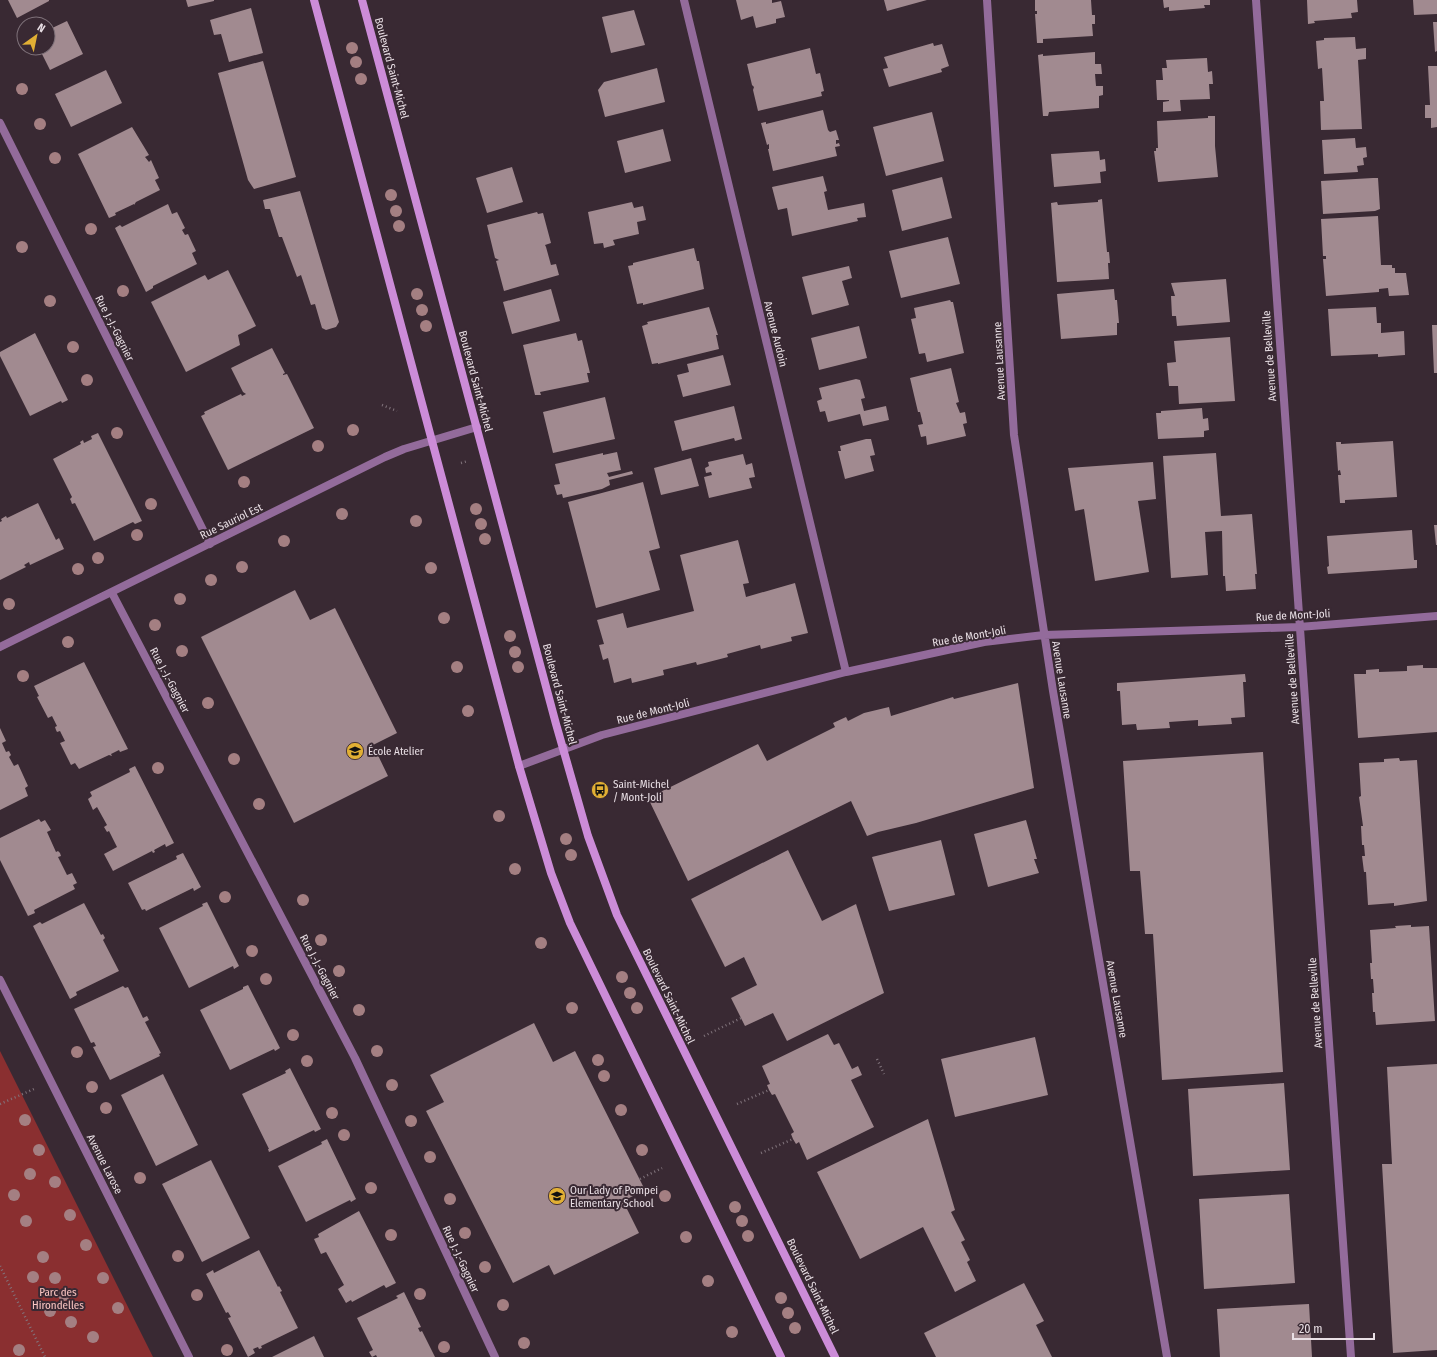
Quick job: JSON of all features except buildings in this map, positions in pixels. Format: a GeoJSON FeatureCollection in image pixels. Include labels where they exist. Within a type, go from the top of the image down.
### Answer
{"type":"FeatureCollection","features":[{"type":"Feature","properties":{"kind":"main road"},"geometry":{"type":"LineString","coordinates":[[314,0],[519,766],[551,873],[570,923],[781,1357]]}},
{"type":"Feature","properties":{"kind":"main road","name":"Boulevard Saint-Michel"},"geometry":{"type":"LineString","coordinates":[[362,0],[563,749],[588,836],[617,915],[835,1357]]}},
{"type":"Feature","properties":{"kind":"street","name":"Avenue Audoin"},"geometry":{"type":"LineString","coordinates":[[684,0],[846,672]]}},
{"type":"Feature","properties":{"kind":"street","name":"Avenue Lausanne"},"geometry":{"type":"LineString","coordinates":[[987,0],[1014,435],[1044,635],[1167,1357]]}},
{"type":"Feature","properties":{"kind":"street","name":"Avenue de Belleville"},"geometry":{"type":"LineString","coordinates":[[1256,0],[1351,1357]]}},
{"type":"Feature","properties":{"kind":"street","name":"Rue J.-J.-Gagnier"},"geometry":{"type":"LineString","coordinates":[[0,122],[210,544]]}},
{"type":"Feature","properties":{"kind":"street","name":"Rue Sauriol Est"},"geometry":{"type":"LineString","coordinates":[[0,647],[371,464],[404,449],[477,427]]}},
{"type":"Feature","properties":{"kind":"street","name":"Rue J.-J.-Gagnier"},"geometry":{"type":"LineString","coordinates":[[112,593],[355,1058],[496,1357]]}},
{"type":"Feature","properties":{"kind":"street","name":"Rue de Mont-Joli"},"geometry":{"type":"LineString","coordinates":[[519,766],[602,735],[846,672],[984,642],[1044,635],[1299,627],[1437,616]]}},
{"type":"Feature","properties":{"kind":"street","name":"Avenue Larose"},"geometry":{"type":"LineString","coordinates":[[0,980],[189,1357]]}},
{"type":"Feature","properties":{"kind":"path"},"geometry":{"type":"LineString","coordinates":[[382,405],[397,412]]}},
{"type":"Feature","properties":{"kind":"path"},"geometry":{"type":"LineString","coordinates":[[704,1036],[741,1018]]}},
{"type":"Feature","properties":{"kind":"path"},"geometry":{"type":"LineString","coordinates":[[877,1059],[884,1074]]}},
{"type":"Feature","properties":{"kind":"path"},"geometry":{"type":"LineString","coordinates":[[0,1104],[51,1082]]}},
{"type":"Feature","properties":{"kind":"path"},"geometry":{"type":"LineString","coordinates":[[737,1104],[769,1090]]}},
{"type":"Feature","properties":{"kind":"path"},"geometry":{"type":"LineString","coordinates":[[761,1153],[793,1139]]}},
{"type":"Feature","properties":{"kind":"path"},"geometry":{"type":"LineString","coordinates":[[640,1179],[662,1168]]}},
{"type":"Feature","properties":{"kind":"path"},"geometry":{"type":"LineString","coordinates":[[0,1266],[45,1357]]}},
{"type":"Feature","properties":{"kind":"green space","name":"Parc des Hirondelles"},"geometry":{"type":"Polygon","coordinates":[[[0,1051],[153,1357],[0,1357],[0,1051]]]}},
{"type":"Feature","properties":{"kind":"place","name":"École Atelier"},"geometry":{"type":"Point","coordinates":[355,751]}},
{"type":"Feature","properties":{"kind":"place","name":"Saint-Michel / Mont-Joli"},"geometry":{"type":"Point","coordinates":[600,790]}},
{"type":"Feature","properties":{"kind":"place","name":"Our Lady of Pompei Elementary School"},"geometry":{"type":"Point","coordinates":[557,1196]}}]}
